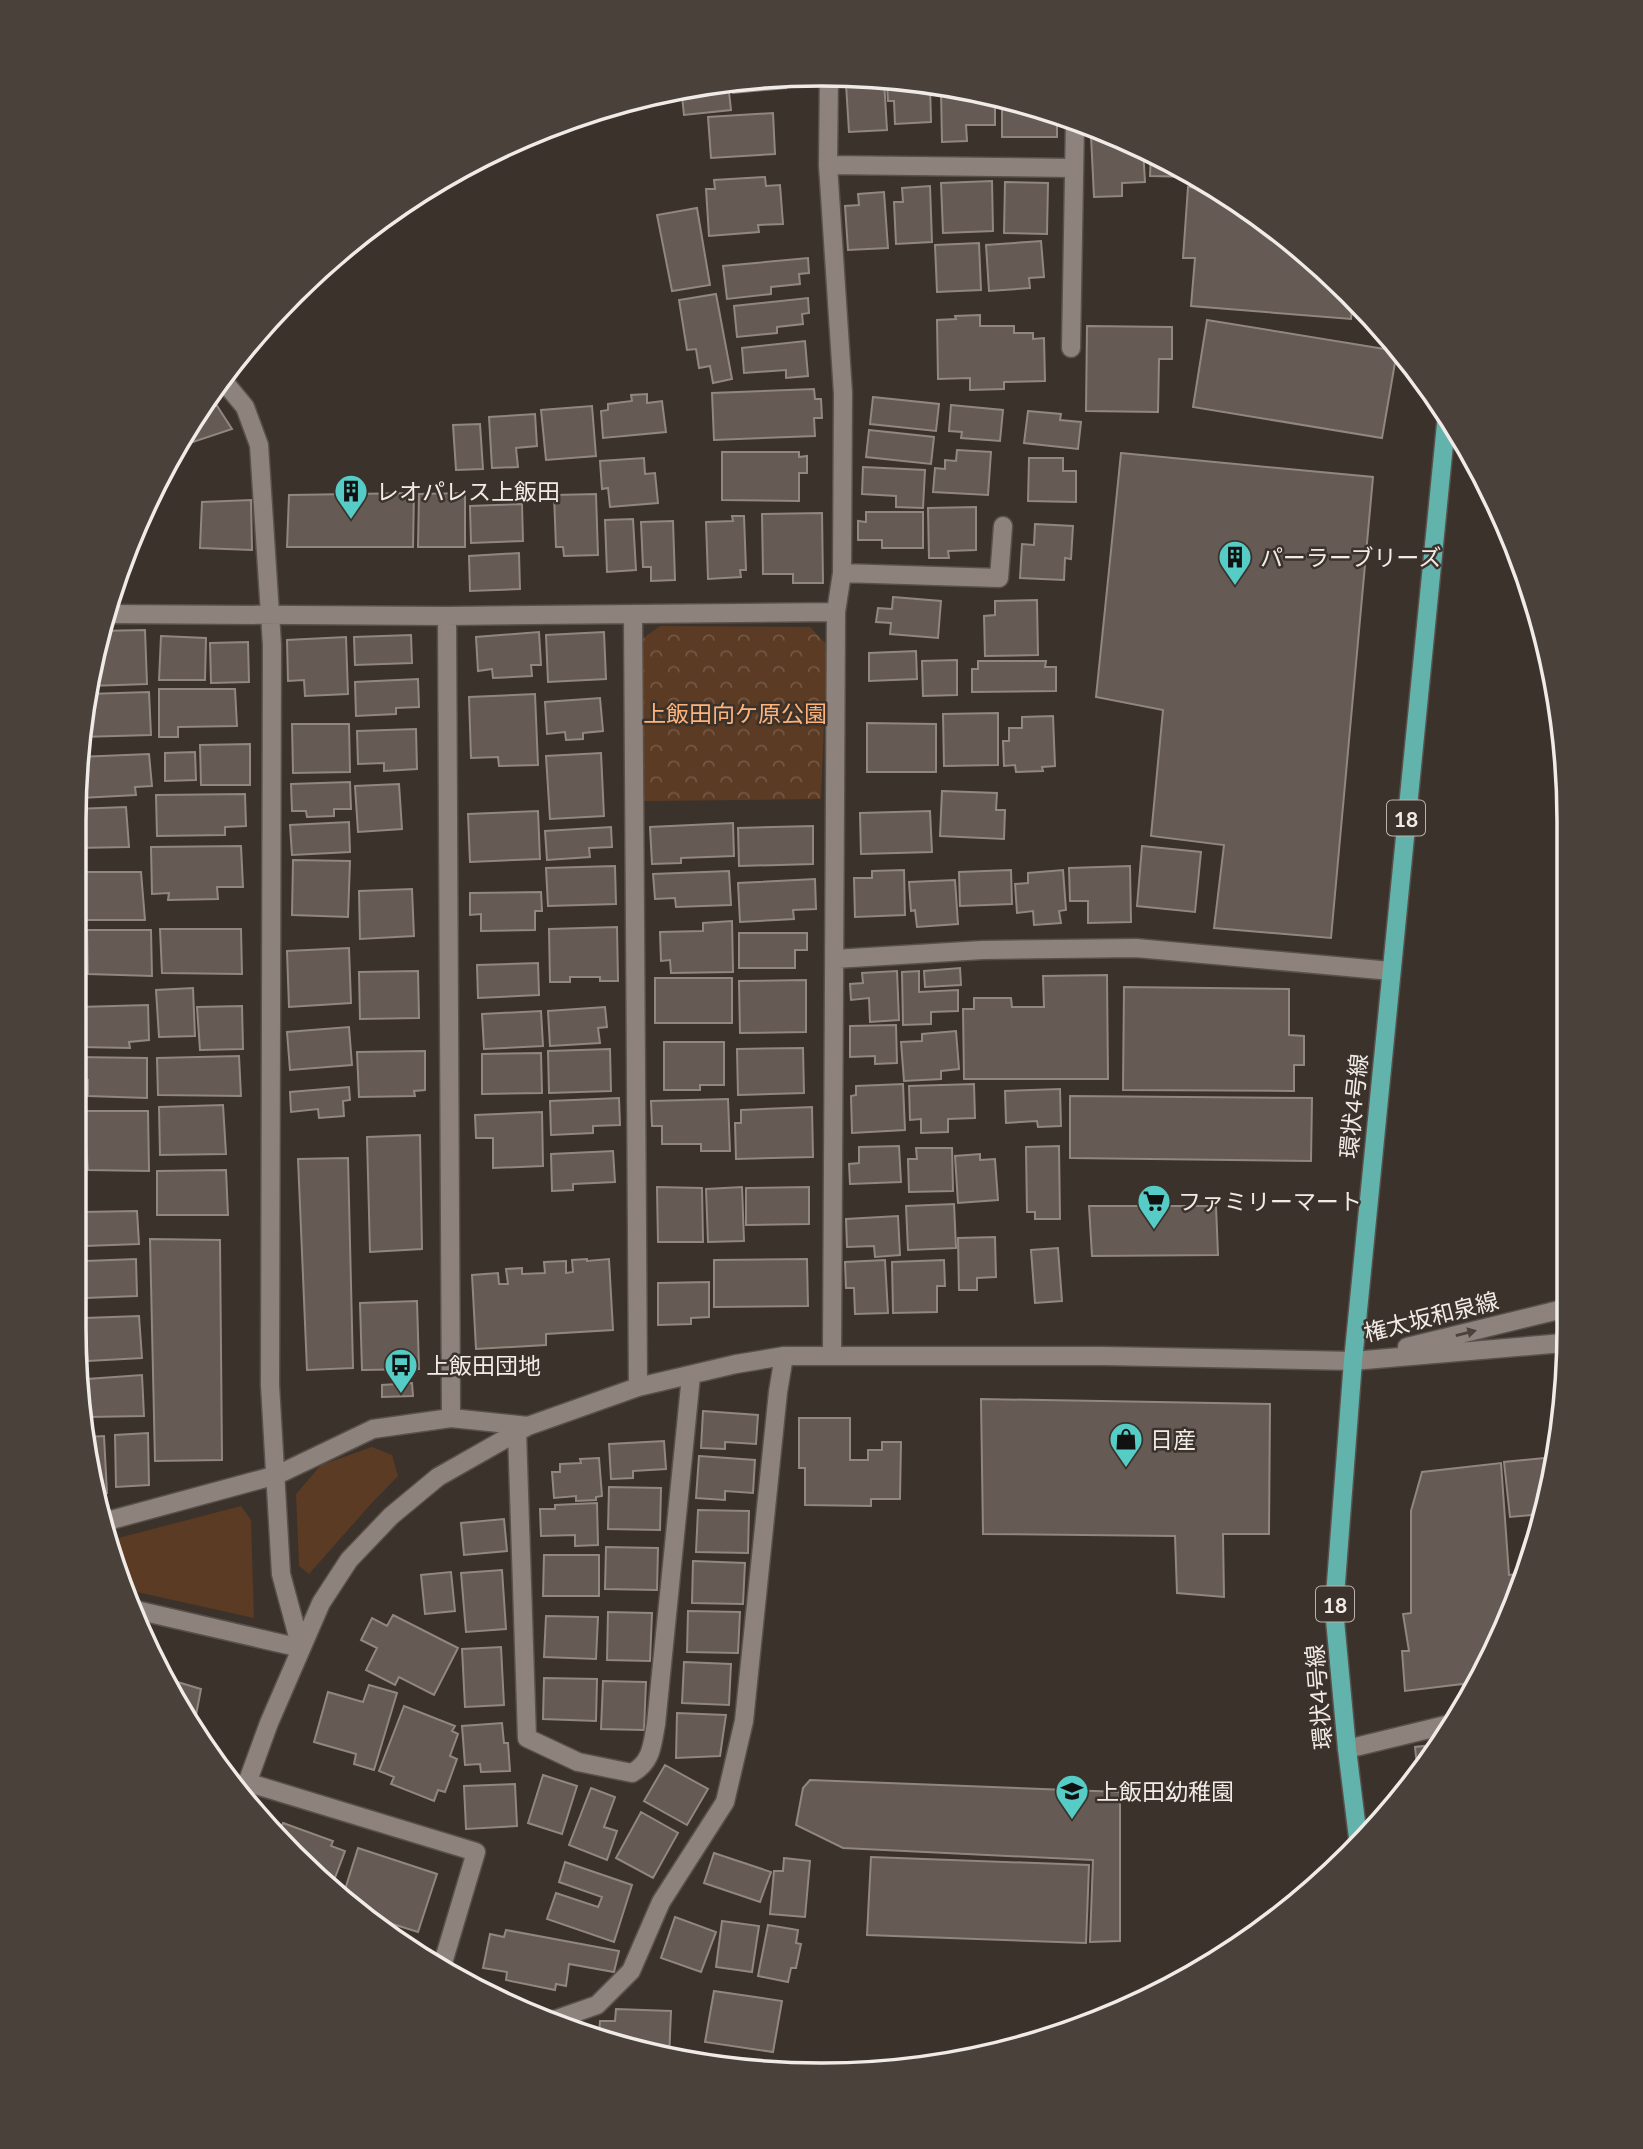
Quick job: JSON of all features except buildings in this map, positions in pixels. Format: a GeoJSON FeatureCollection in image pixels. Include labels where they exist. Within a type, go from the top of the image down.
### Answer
{"type":"FeatureCollection","features":[{"type":"Feature","properties":{"kind":"main road","name":"環状4号線"},"geometry":{"type":"LineString","coordinates":[[1357,1832],[1334,1609],[1353,1361],[1445,432]]}},
{"type":"Feature","properties":{"kind":"street"},"geometry":{"type":"LineString","coordinates":[[829,86],[828,165],[843,393],[842,573],[836,612],[832,1355]]}},
{"type":"Feature","properties":{"kind":"street"},"geometry":{"type":"LineString","coordinates":[[1072,348],[1075,131]]}},
{"type":"Feature","properties":{"kind":"street"},"geometry":{"type":"LineString","coordinates":[[828,165],[1073,168]]}},
{"type":"Feature","properties":{"kind":"street"},"geometry":{"type":"LineString","coordinates":[[229,387],[245,407],[259,445],[272,645],[270,1385],[281,1574],[301,1648]]}},
{"type":"Feature","properties":{"kind":"street"},"geometry":{"type":"LineString","coordinates":[[842,573],[999,578],[1003,526]]}},
{"type":"Feature","properties":{"kind":"street"},"geometry":{"type":"LineString","coordinates":[[116,614],[447,616],[836,612]]}},
{"type":"Feature","properties":{"kind":"street"},"geometry":{"type":"LineString","coordinates":[[633,615],[638,1387]]}},
{"type":"Feature","properties":{"kind":"street"},"geometry":{"type":"LineString","coordinates":[[447,616],[451,1418]]}},
{"type":"Feature","properties":{"kind":"street"},"geometry":{"type":"LineString","coordinates":[[835,959],[983,950],[1136,948],[1391,971]]}},
{"type":"Feature","properties":{"kind":"street","name":"権太坂和泉線"},"geometry":{"type":"LineString","coordinates":[[1353,1361],[1557,1310]]}},
{"type":"Feature","properties":{"kind":"street","name":"権太坂和泉線"},"geometry":{"type":"LineString","coordinates":[[1353,1361],[1557,1344]]}},
{"type":"Feature","properties":{"kind":"street"},"geometry":{"type":"LineString","coordinates":[[565,2016],[597,2005],[631,1971],[661,1902],[725,1802],[744,1721],[784,1356]]}},
{"type":"Feature","properties":{"kind":"street"},"geometry":{"type":"LineString","coordinates":[[246,1785],[321,1603],[349,1560],[391,1516],[439,1478],[522,1428],[638,1387],[736,1364],[784,1356],[1091,1356],[1353,1361]]}},
{"type":"Feature","properties":{"kind":"street"},"geometry":{"type":"LineString","coordinates":[[522,1428],[527,1738],[578,1762],[632,1773],[645,1766],[651,1754],[656,1724],[691,1376]]}},
{"type":"Feature","properties":{"kind":"street"},"geometry":{"type":"LineString","coordinates":[[112,1520],[277,1475],[373,1429],[451,1418],[522,1428]]}},
{"type":"Feature","properties":{"kind":"street"},"geometry":{"type":"LineString","coordinates":[[143,1612],[301,1648]]}},
{"type":"Feature","properties":{"kind":"street"},"geometry":{"type":"LineString","coordinates":[[1347,1749],[1439,1727]]}},
{"type":"Feature","properties":{"kind":"street"},"geometry":{"type":"LineString","coordinates":[[251,1792],[476,1853],[444,1959]]}},
{"type":"Feature","properties":{"kind":"green space","name":"上飯田向ケ原公園"},"geometry":{"type":"Polygon","coordinates":[[[660,626],[810,627],[827,645],[821,799],[644,801],[642,639],[660,626]]]}},
{"type":"Feature","properties":{"kind":"green space"},"geometry":{"type":"Polygon","coordinates":[[[372,1447],[392,1455],[398,1476],[309,1574],[299,1566],[296,1494],[321,1465],[372,1447]]]}},
{"type":"Feature","properties":{"kind":"green space"},"geometry":{"type":"Polygon","coordinates":[[[241,1506],[251,1520],[254,1618],[135,1592],[117,1538],[241,1506]]]}},
{"type":"Feature","properties":{"kind":"place","name":"レオパレス上飯田"},"geometry":{"type":"Point","coordinates":[351,521]}},
{"type":"Feature","properties":{"kind":"place","name":"パーラーブリーズ"},"geometry":{"type":"Point","coordinates":[1235,587]}},
{"type":"Feature","properties":{"kind":"place","name":"ファミリーマート"},"geometry":{"type":"Point","coordinates":[1154,1231]}},
{"type":"Feature","properties":{"kind":"place","name":"上飯田団地"},"geometry":{"type":"Point","coordinates":[401,1395]}},
{"type":"Feature","properties":{"kind":"place","name":"日産"},"geometry":{"type":"Point","coordinates":[1126,1469]}},
{"type":"Feature","properties":{"kind":"place","name":"上飯田幼稚園"},"geometry":{"type":"Point","coordinates":[1072,1821]}}]}
